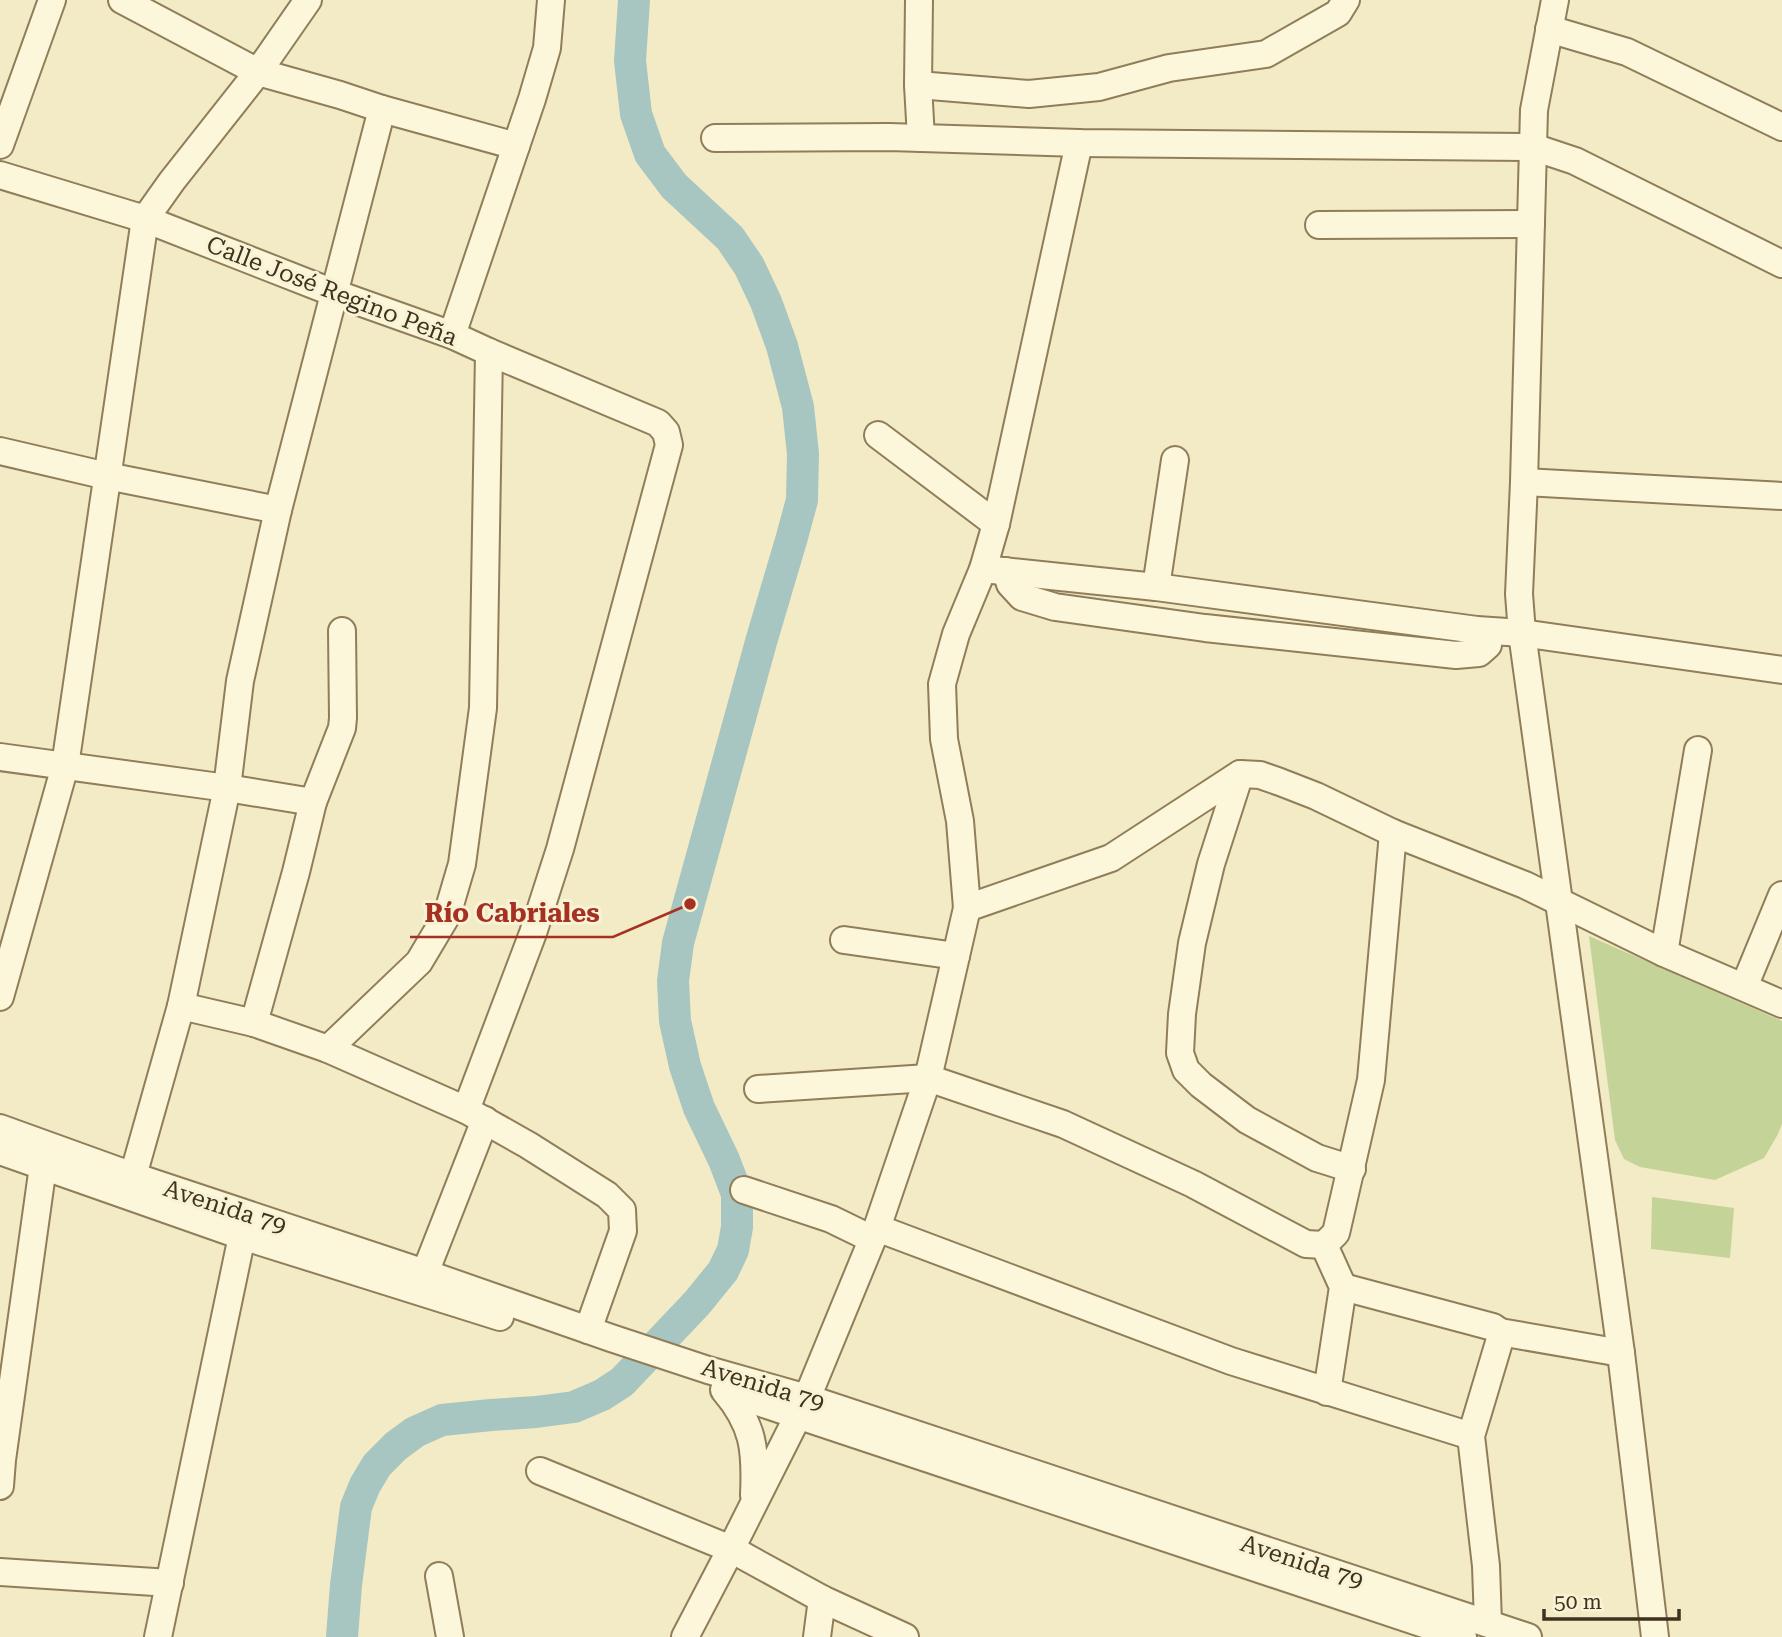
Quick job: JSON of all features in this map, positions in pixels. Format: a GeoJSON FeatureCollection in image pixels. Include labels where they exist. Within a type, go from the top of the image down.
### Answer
{"type":"FeatureCollection","features":[{"type":"Feature","properties":{"kind":"street"},"geometry":{"type":"LineString","coordinates":[[0,145],[52,0]]}},
{"type":"Feature","properties":{"kind":"street"},"geometry":{"type":"LineString","coordinates":[[122,0],[258,72],[516,146]]}},
{"type":"Feature","properties":{"kind":"street"},"geometry":{"type":"LineString","coordinates":[[0,997],[65,766],[145,219],[258,72],[308,0]]}},
{"type":"Feature","properties":{"kind":"street"},"geometry":{"type":"LineString","coordinates":[[452,335],[532,99],[547,48],[551,0]]}},
{"type":"Feature","properties":{"kind":"street"},"geometry":{"type":"LineString","coordinates":[[919,0],[918,85],[921,138]]}},
{"type":"Feature","properties":{"kind":"street"},"geometry":{"type":"LineString","coordinates":[[918,85],[1029,94],[1099,87],[1169,68],[1266,54],[1338,13],[1346,0]]}},
{"type":"Feature","properties":{"kind":"street"},"geometry":{"type":"LineString","coordinates":[[1555,0],[1534,110],[1519,594],[1522,633],[1621,1353],[1655,1637]]}},
{"type":"Feature","properties":{"kind":"street"},"geometry":{"type":"LineString","coordinates":[[1549,29],[1627,52],[1782,127]]}},
{"type":"Feature","properties":{"kind":"street"},"geometry":{"type":"LineString","coordinates":[[133,1176],[181,1006],[227,788],[240,681],[278,510],[383,109]]}},
{"type":"Feature","properties":{"kind":"street"},"geometry":{"type":"LineString","coordinates":[[715,138],[921,138],[1079,144],[1533,147],[1575,161],[1782,264]]}},
{"type":"Feature","properties":{"kind":"street"},"geometry":{"type":"LineString","coordinates":[[685,1637],[802,1407],[874,1233],[928,1078],[967,908],[960,821],[944,739],[942,684],[956,634],[994,570],[996,524],[1079,144]]}},
{"type":"Feature","properties":{"kind":"street","name":"Calle José Regino Peña"},"geometry":{"type":"LineString","coordinates":[[0,175],[145,219],[334,293],[452,335],[658,423],[666,432],[669,445],[564,837],[475,1115]]}},
{"type":"Feature","properties":{"kind":"street"},"geometry":{"type":"LineString","coordinates":[[1319,225],[1531,224]]}},
{"type":"Feature","properties":{"kind":"street"},"geometry":{"type":"LineString","coordinates":[[328,1049],[419,962],[447,915],[462,864],[483,708],[489,352]]}},
{"type":"Feature","properties":{"kind":"street"},"geometry":{"type":"LineString","coordinates":[[878,435],[996,524]]}},
{"type":"Feature","properties":{"kind":"street"},"geometry":{"type":"LineString","coordinates":[[0,451],[107,476],[278,510]]}},
{"type":"Feature","properties":{"kind":"street"},"geometry":{"type":"LineString","coordinates":[[1156,587],[1175,460]]}},
{"type":"Feature","properties":{"kind":"street"},"geometry":{"type":"LineString","coordinates":[[1524,482],[1782,496]]}},
{"type":"Feature","properties":{"kind":"street"},"geometry":{"type":"LineString","coordinates":[[994,570],[1156,587],[1477,630],[1522,633],[1782,670]]}},
{"type":"Feature","properties":{"kind":"street"},"geometry":{"type":"LineString","coordinates":[[994,570],[1022,597],[1055,607],[1205,628],[1456,656],[1479,653],[1488,645],[1477,630]]}},
{"type":"Feature","properties":{"kind":"street"},"geometry":{"type":"LineString","coordinates":[[254,1023],[313,802],[342,728],[342,631]]}},
{"type":"Feature","properties":{"kind":"street"},"geometry":{"type":"LineString","coordinates":[[1664,953],[1698,750]]}},
{"type":"Feature","properties":{"kind":"street"},"geometry":{"type":"LineString","coordinates":[[0,757],[313,802]]}},
{"type":"Feature","properties":{"kind":"street"},"geometry":{"type":"LineString","coordinates":[[967,908],[1111,858],[1240,774],[1260,775],[1316,796],[1393,833],[1560,900],[1664,953],[1782,1004]]}},
{"type":"Feature","properties":{"kind":"street"},"geometry":{"type":"LineString","coordinates":[[1240,774],[1211,864],[1192,943],[1182,1014],[1180,1053],[1186,1070],[1247,1120],[1317,1158],[1352,1168]]}},
{"type":"Feature","properties":{"kind":"street"},"geometry":{"type":"LineString","coordinates":[[758,1089],[928,1078],[1063,1124],[1193,1184],[1306,1244],[1324,1245],[1336,1233],[1371,1080],[1393,833]]}},
{"type":"Feature","properties":{"kind":"street"},"geometry":{"type":"LineString","coordinates":[[1744,987],[1782,895]]}},
{"type":"Feature","properties":{"kind":"street"},"geometry":{"type":"LineString","coordinates":[[844,940],[956,956]]}},
{"type":"Feature","properties":{"kind":"street"},"geometry":{"type":"LineString","coordinates":[[0,1151],[242,1236],[600,1339],[623,1231],[621,1210],[607,1195],[528,1144],[475,1115],[328,1049],[254,1023],[181,1006]]}},
{"type":"Feature","properties":{"kind":"street"},"geometry":{"type":"LineString","coordinates":[[425,1273],[475,1115]]}},
{"type":"Feature","properties":{"kind":"street","name":"Avenida 79"},"geometry":{"type":"LineString","coordinates":[[0,1128],[133,1176],[425,1273],[711,1381],[802,1407],[1528,1637]]}},
{"type":"Feature","properties":{"kind":"street"},"geometry":{"type":"LineString","coordinates":[[0,1486],[43,1166]]}},
{"type":"Feature","properties":{"kind":"street"},"geometry":{"type":"LineString","coordinates":[[744,1190],[874,1233],[1231,1361],[1471,1436]]}},
{"type":"Feature","properties":{"kind":"street"},"geometry":{"type":"LineString","coordinates":[[158,1637],[242,1236]]}},
{"type":"Feature","properties":{"kind":"street"},"geometry":{"type":"LineString","coordinates":[[1324,1245],[1343,1287],[1327,1392]]}},
{"type":"Feature","properties":{"kind":"street"},"geometry":{"type":"LineString","coordinates":[[1343,1287],[1500,1332],[1621,1353]]}},
{"type":"Feature","properties":{"kind":"street"},"geometry":{"type":"LineString","coordinates":[[1488,1623],[1486,1566],[1471,1436],[1500,1332]]}},
{"type":"Feature","properties":{"kind":"street"},"geometry":{"type":"LineString","coordinates":[[711,1381],[738,1406],[748,1426],[755,1464],[753,1506]]}},
{"type":"Feature","properties":{"kind":"street","name":"Avenida 79"},"geometry":{"type":"LineString","coordinates":[[802,1407],[1463,1637]]}},
{"type":"Feature","properties":{"kind":"street"},"geometry":{"type":"LineString","coordinates":[[540,1471],[731,1549],[822,1599],[905,1637]]}},
{"type":"Feature","properties":{"kind":"street"},"geometry":{"type":"LineString","coordinates":[[0,1572],[170,1583]]}},
{"type":"Feature","properties":{"kind":"street"},"geometry":{"type":"LineString","coordinates":[[439,1576],[450,1637]]}},
{"type":"Feature","properties":{"kind":"street"},"geometry":{"type":"LineString","coordinates":[[817,1637],[822,1599]]}},
{"type":"Feature","properties":{"kind":"green space"},"geometry":{"type":"Polygon","coordinates":[[[1589,936],[1782,1021],[1782,1124],[1764,1158],[1715,1180],[1640,1167],[1624,1159],[1615,1140],[1589,936]]]}},
{"type":"Feature","properties":{"kind":"green space"},"geometry":{"type":"Polygon","coordinates":[[[1652,1197],[1734,1208],[1730,1258],[1651,1249],[1652,1197]]]}},
{"type":"Feature","properties":{"kind":"waterway"},"geometry":{"type":"LineString","coordinates":[[342,1637],[356,1507],[377,1465],[396,1446],[415,1432],[442,1420],[574,1407],[602,1395],[622,1382],[697,1303],[723,1271],[733,1250],[737,1227],[737,1194],[699,1108],[685,1066],[675,1021],[673,981],[678,943],[802,500],[803,454],[798,407],[782,346],[749,266],[730,238],[674,186],[650,154],[636,114],[630,61],[634,0]]}},
{"type":"Feature","properties":{"kind":"place","name":"Río Cabriales"},"geometry":{"type":"Point","coordinates":[690,904]}}]}
